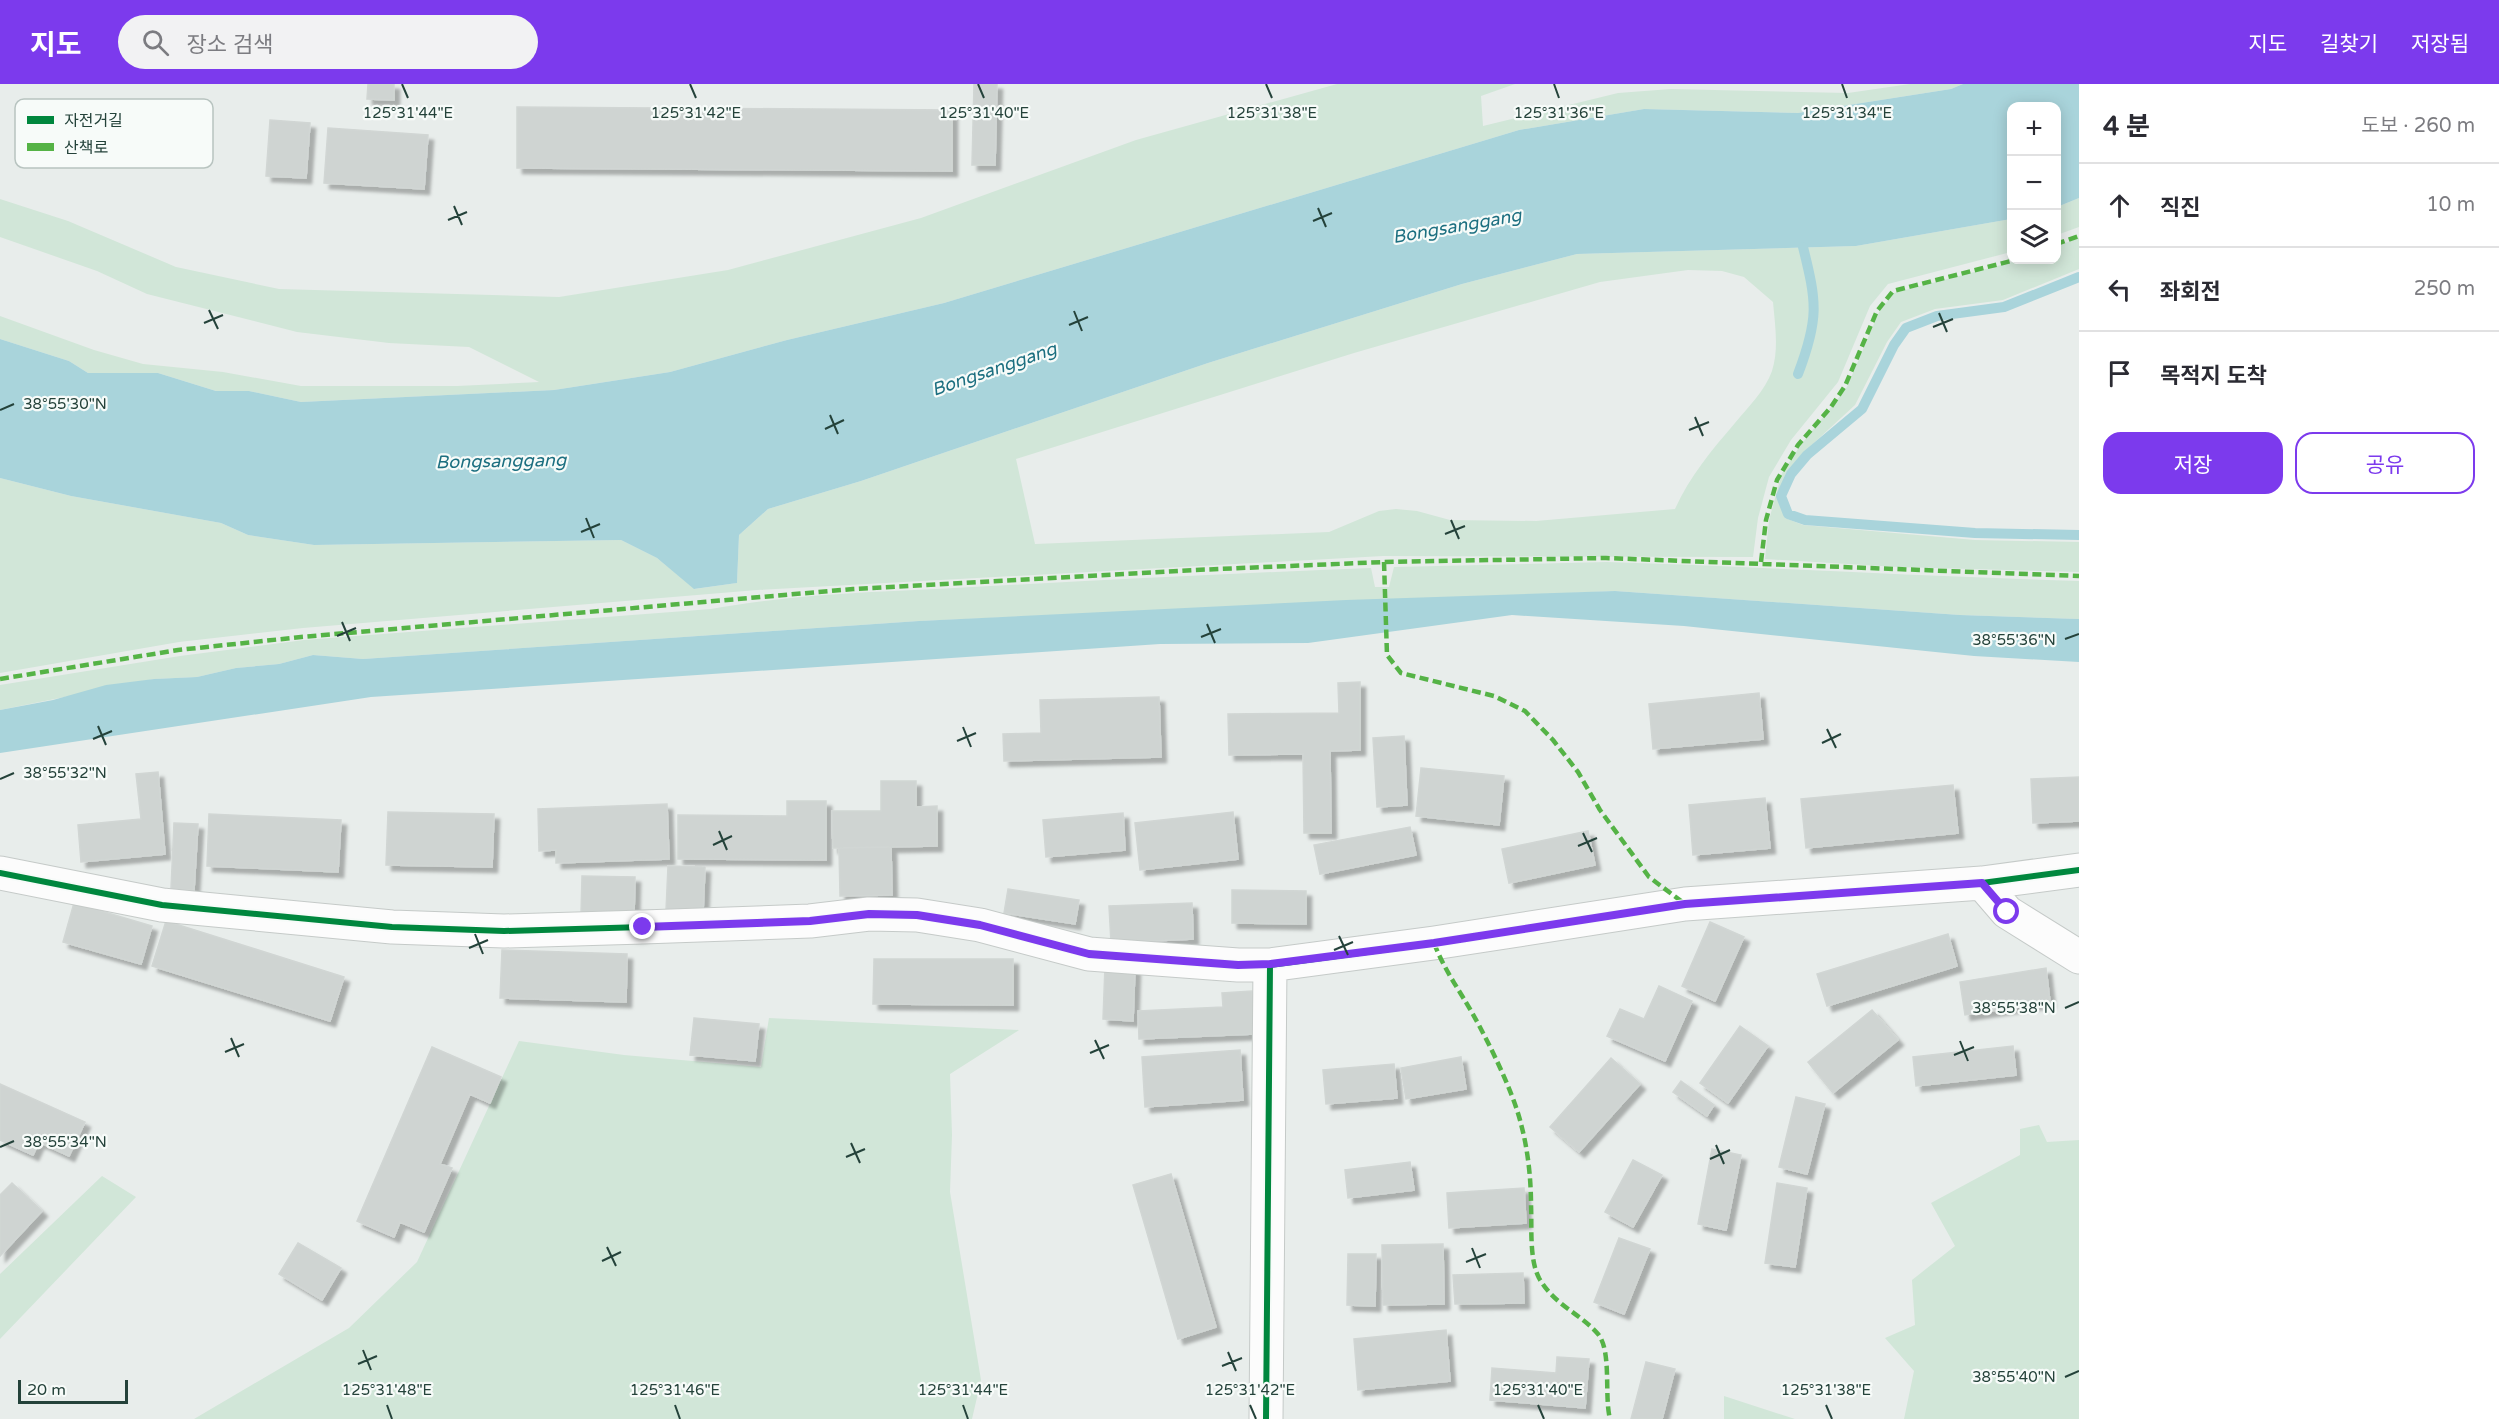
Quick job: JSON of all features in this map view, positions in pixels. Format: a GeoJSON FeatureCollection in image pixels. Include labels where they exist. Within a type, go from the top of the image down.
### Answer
{"type":"FeatureCollection","features":[{"type":"Feature","properties":{"kind":"street"},"geometry":{"type":"LineString","coordinates":[[0,873],[162,905],[392,927],[504,930],[643,927],[810,921],[869,914],[917,915],[980,925],[1089,954],[1238,965],[1270,964],[1434,943],[1685,904],[1982,883],[2079,870]]}},
{"type":"Feature","properties":{"kind":"street"},"geometry":{"type":"LineString","coordinates":[[1982,883],[2007,912],[2079,957]]}},
{"type":"Feature","properties":{"kind":"street"},"geometry":{"type":"LineString","coordinates":[[1266,1419],[1270,964]]}},
{"type":"Feature","properties":{"kind":"green space"},"geometry":{"type":"Polygon","coordinates":[[[1337,84],[1515,84],[1481,96],[1483,126],[1618,93],[1671,89],[1848,93],[1910,84],[1963,84],[1951,89],[1798,113],[1644,109],[1519,130],[944,303],[787,340],[670,372],[554,390],[301,402],[249,391],[216,391],[158,373],[88,373],[69,361],[0,339],[0,316],[94,350],[143,364],[223,372],[301,386],[457,386],[539,382],[469,347],[389,343],[297,332],[147,294],[97,271],[0,237],[0,199],[68,221],[176,267],[279,289],[559,297],[728,270],[921,218],[1136,140],[1337,84]]]}},
{"type":"Feature","properties":{"kind":"green space"},"geometry":{"type":"Polygon","coordinates":[[[2079,198],[2079,227],[2061,234],[2061,210],[2061,205],[2079,198]]]}},
{"type":"Feature","properties":{"kind":"green space"},"geometry":{"type":"Polygon","coordinates":[[[2007,220],[2007,253],[1888,284],[1870,306],[1838,382],[1791,440],[1769,477],[1758,518],[1753,557],[1383,556],[757,590],[303,628],[179,642],[0,673],[0,478],[71,496],[221,523],[248,535],[314,545],[621,540],[657,558],[695,589],[737,583],[739,535],[768,509],[861,481],[1208,363],[1462,284],[1577,254],[1856,246],[2007,220]],[[1688,270],[1600,282],[1354,353],[1016,459],[1035,544],[1329,532],[1379,511],[1396,509],[1417,511],[1450,520],[1536,521],[1675,509],[1702,464],[1761,392],[1772,371],[1776,337],[1773,302],[1744,277],[1722,271],[1688,270]]]}},
{"type":"Feature","properties":{"kind":"green space"},"geometry":{"type":"Polygon","coordinates":[[[2079,238],[2079,269],[2003,300],[1935,309],[1901,322],[1887,342],[1855,405],[1803,453],[1786,473],[1777,497],[1785,518],[1803,525],[1975,540],[2079,542],[2079,572],[1897,567],[1765,559],[1769,520],[1782,473],[1800,446],[1847,387],[1879,312],[1894,293],[2007,263],[2061,264],[2061,245],[2079,238]]]}},
{"type":"Feature","properties":{"kind":"green space"},"geometry":{"type":"Polygon","coordinates":[[[1607,562],[2079,581],[2079,619],[1960,615],[1615,591],[919,621],[363,659],[313,655],[279,664],[236,668],[197,677],[154,679],[0,710],[0,685],[180,656],[304,640],[711,609],[841,594],[1371,568],[1375,587],[1389,587],[1394,567],[1607,562]]]}},
{"type":"Feature","properties":{"kind":"green space"},"geometry":{"type":"Polygon","coordinates":[[[769,1018],[1019,1030],[950,1074],[952,1135],[950,1192],[981,1380],[972,1419],[194,1419],[349,1328],[417,1262],[519,1041],[624,1055],[761,1067],[769,1018]]]}},
{"type":"Feature","properties":{"kind":"green space"},"geometry":{"type":"Polygon","coordinates":[[[2039,1125],[2047,1142],[2079,1140],[2079,1419],[1904,1419],[1914,1371],[1885,1338],[1915,1325],[1912,1280],[1955,1246],[1931,1203],[2020,1155],[2020,1129],[2039,1125]]]}},
{"type":"Feature","properties":{"kind":"green space"},"geometry":{"type":"Polygon","coordinates":[[[102,1176],[136,1197],[0,1339],[0,1274],[102,1176]]]}},
{"type":"Feature","properties":{"kind":"green space"},"geometry":{"type":"Polygon","coordinates":[[[1724,1396],[1795,1419],[1724,1419],[1724,1396]]]}},
{"type":"Feature","properties":{"kind":"water","name":"Bongsanggang"},"geometry":{"type":"Polygon","coordinates":[[[1963,84],[2079,84],[2079,198],[2061,205],[2061,102],[2007,102],[2007,220],[1856,246],[1577,254],[1462,284],[1208,363],[861,481],[768,509],[739,535],[737,583],[694,589],[657,558],[621,540],[314,545],[248,535],[221,523],[71,496],[0,478],[0,339],[69,361],[88,373],[158,373],[216,391],[249,391],[301,402],[554,390],[670,372],[787,340],[944,303],[1519,130],[1644,109],[1798,113],[1951,89],[1963,84]]]}},
{"type":"Feature","properties":{"kind":"water"},"geometry":{"type":"Polygon","coordinates":[[[1615,591],[1960,615],[2079,619],[2079,662],[1974,656],[1684,626],[1512,615],[1308,643],[1160,644],[371,697],[0,753],[0,710],[53,700],[106,685],[197,677],[236,668],[279,664],[313,655],[363,659],[919,621],[1346,600],[1615,591]]]}},
{"type":"Feature","properties":{"kind":"building"},"geometry":{"type":"Polygon","coordinates":[[[368,84],[394,84],[394,100],[367,99],[368,84]]]}},
{"type":"Feature","properties":{"kind":"building"},"geometry":{"type":"Polygon","coordinates":[[[974,84],[997,84],[995,165],[972,165],[974,84]]]}},
{"type":"Feature","properties":{"kind":"building"},"geometry":{"type":"Polygon","coordinates":[[[517,107],[952,110],[952,171],[517,168],[517,107]]]}},
{"type":"Feature","properties":{"kind":"building"},"geometry":{"type":"Polygon","coordinates":[[[270,120],[310,123],[306,178],[266,176],[270,120]]]}},
{"type":"Feature","properties":{"kind":"building"},"geometry":{"type":"Polygon","coordinates":[[[328,128],[428,135],[424,189],[324,183],[328,128]]]}},
{"type":"Feature","properties":{"kind":"building"},"geometry":{"type":"Polygon","coordinates":[[[1360,682],[1360,750],[1330,751],[1331,833],[1304,833],[1303,754],[1229,755],[1228,714],[1339,713],[1338,683],[1360,682]]]}},
{"type":"Feature","properties":{"kind":"building"},"geometry":{"type":"Polygon","coordinates":[[[1759,693],[1763,739],[1653,749],[1649,704],[1759,693]]]}},
{"type":"Feature","properties":{"kind":"building"},"geometry":{"type":"Polygon","coordinates":[[[1159,697],[1161,757],[1004,761],[1003,734],[1041,733],[1040,700],[1159,697]]]}},
{"type":"Feature","properties":{"kind":"building"},"geometry":{"type":"Polygon","coordinates":[[[1404,736],[1407,805],[1377,807],[1373,738],[1404,736]]]}},
{"type":"Feature","properties":{"kind":"building"},"geometry":{"type":"Polygon","coordinates":[[[1421,768],[1504,776],[1499,825],[1416,816],[1421,768]]]}},
{"type":"Feature","properties":{"kind":"building"},"geometry":{"type":"Polygon","coordinates":[[[158,772],[165,854],[81,862],[78,825],[141,819],[136,774],[158,772]]]}},
{"type":"Feature","properties":{"kind":"building"},"geometry":{"type":"Polygon","coordinates":[[[2079,777],[2079,821],[2033,823],[2031,779],[2079,777]]]}},
{"type":"Feature","properties":{"kind":"building"},"geometry":{"type":"Polygon","coordinates":[[[881,781],[916,781],[916,807],[937,806],[937,846],[833,848],[832,811],[881,811],[881,781]]]}},
{"type":"Feature","properties":{"kind":"building"},"geometry":{"type":"Polygon","coordinates":[[[1953,785],[1958,833],[1806,848],[1801,799],[1953,785]]]}},
{"type":"Feature","properties":{"kind":"building"},"geometry":{"type":"Polygon","coordinates":[[[1765,798],[1770,848],[1693,855],[1689,805],[1765,798]]]}},
{"type":"Feature","properties":{"kind":"building"},"geometry":{"type":"Polygon","coordinates":[[[787,801],[826,801],[826,860],[678,859],[678,815],[787,816],[787,801]]]}},
{"type":"Feature","properties":{"kind":"building"},"geometry":{"type":"Polygon","coordinates":[[[667,804],[669,859],[556,863],[556,850],[539,851],[538,809],[667,804]]]}},
{"type":"Feature","properties":{"kind":"building"},"geometry":{"type":"Polygon","coordinates":[[[388,812],[494,814],[492,867],[386,865],[388,812]]]}},
{"type":"Feature","properties":{"kind":"building"},"geometry":{"type":"Polygon","coordinates":[[[1233,812],[1238,859],[1140,870],[1135,823],[1233,812]]]}},
{"type":"Feature","properties":{"kind":"building"},"geometry":{"type":"Polygon","coordinates":[[[1123,813],[1125,850],[1046,857],[1043,820],[1123,813]]]}},
{"type":"Feature","properties":{"kind":"building"},"geometry":{"type":"Polygon","coordinates":[[[209,814],[341,820],[338,872],[207,866],[209,814]]]}},
{"type":"Feature","properties":{"kind":"building"},"geometry":{"type":"Polygon","coordinates":[[[174,823],[198,824],[194,890],[171,889],[174,823]]]}},
{"type":"Feature","properties":{"kind":"building"},"geometry":{"type":"Polygon","coordinates":[[[1410,827],[1416,855],[1320,874],[1314,845],[1410,827]]]}},
{"type":"Feature","properties":{"kind":"building"},"geometry":{"type":"Polygon","coordinates":[[[1588,831],[1595,865],[1509,883],[1502,849],[1588,831]]]}},
{"type":"Feature","properties":{"kind":"building"},"geometry":{"type":"Polygon","coordinates":[[[891,847],[892,895],[840,896],[839,848],[891,847]]]}},
{"type":"Feature","properties":{"kind":"building"},"geometry":{"type":"Polygon","coordinates":[[[668,866],[705,867],[703,913],[666,911],[668,866]]]}},
{"type":"Feature","properties":{"kind":"building"},"geometry":{"type":"Polygon","coordinates":[[[582,876],[635,877],[634,915],[581,915],[582,876]]]}},
{"type":"Feature","properties":{"kind":"building"},"geometry":{"type":"Polygon","coordinates":[[[1008,889],[1079,900],[1075,924],[1004,913],[1008,889]]]}},
{"type":"Feature","properties":{"kind":"building"},"geometry":{"type":"Polygon","coordinates":[[[1232,890],[1306,891],[1306,924],[1232,923],[1232,890]]]}},
{"type":"Feature","properties":{"kind":"building"},"geometry":{"type":"Polygon","coordinates":[[[74,903],[152,926],[141,964],[63,942],[74,903]]]}},
{"type":"Feature","properties":{"kind":"building"},"geometry":{"type":"Polygon","coordinates":[[[1192,903],[1193,939],[1111,943],[1109,906],[1192,903]]]}},
{"type":"Feature","properties":{"kind":"building"},"geometry":{"type":"Polygon","coordinates":[[[166,921],[344,977],[330,1021],[152,966],[166,921]]]}},
{"type":"Feature","properties":{"kind":"building"},"geometry":{"type":"Polygon","coordinates":[[[1710,922],[1744,937],[1715,1001],[1682,986],[1710,922]]]}},
{"type":"Feature","properties":{"kind":"building"},"geometry":{"type":"Polygon","coordinates":[[[1948,934],[1957,966],[1827,1006],[1817,974],[1948,934]]]}},
{"type":"Feature","properties":{"kind":"building"},"geometry":{"type":"Polygon","coordinates":[[[502,950],[627,954],[626,1002],[500,998],[502,950]]]}},
{"type":"Feature","properties":{"kind":"building"},"geometry":{"type":"Polygon","coordinates":[[[874,959],[1013,959],[1013,1005],[873,1004],[874,959]]]}},
{"type":"Feature","properties":{"kind":"building"},"geometry":{"type":"Polygon","coordinates":[[[1105,966],[1135,967],[1133,1021],[1103,1019],[1105,966]]]}},
{"type":"Feature","properties":{"kind":"building"},"geometry":{"type":"Polygon","coordinates":[[[2046,968],[2050,1002],[1965,1015],[1960,982],[2046,968]]]}},
{"type":"Feature","properties":{"kind":"building"},"geometry":{"type":"Polygon","coordinates":[[[1659,986],[1692,1001],[1665,1061],[1607,1036],[1620,1009],[1644,1019],[1659,986]]]}},
{"type":"Feature","properties":{"kind":"building"},"geometry":{"type":"Polygon","coordinates":[[[1252,991],[1254,1034],[1139,1039],[1138,1011],[1223,1007],[1222,993],[1252,991]]]}},
{"type":"Feature","properties":{"kind":"building"},"geometry":{"type":"Polygon","coordinates":[[[1872,1010],[1898,1040],[1833,1093],[1808,1062],[1872,1010]]]}},
{"type":"Feature","properties":{"kind":"building"},"geometry":{"type":"Polygon","coordinates":[[[694,1018],[759,1024],[755,1061],[690,1055],[694,1018]]]}},
{"type":"Feature","properties":{"kind":"building"},"geometry":{"type":"Polygon","coordinates":[[[1740,1026],[1768,1046],[1728,1103],[1700,1083],[1740,1026]]]}},
{"type":"Feature","properties":{"kind":"building"},"geometry":{"type":"Polygon","coordinates":[[[2013,1046],[2016,1075],[1916,1086],[1913,1057],[2013,1046]]]}},
{"type":"Feature","properties":{"kind":"building"},"geometry":{"type":"Polygon","coordinates":[[[432,1047],[501,1077],[490,1103],[470,1094],[440,1164],[452,1168],[424,1232],[400,1222],[394,1237],[357,1221],[432,1047]]]}},
{"type":"Feature","properties":{"kind":"building"},"geometry":{"type":"Polygon","coordinates":[[[1240,1050],[1243,1100],[1145,1107],[1142,1057],[1240,1050]]]}},
{"type":"Feature","properties":{"kind":"building"},"geometry":{"type":"Polygon","coordinates":[[[1461,1057],[1466,1089],[1406,1099],[1401,1068],[1461,1057]]]}},
{"type":"Feature","properties":{"kind":"building"},"geometry":{"type":"Polygon","coordinates":[[[1611,1058],[1640,1084],[1579,1152],[1550,1127],[1611,1058]]]}},
{"type":"Feature","properties":{"kind":"building"},"geometry":{"type":"Polygon","coordinates":[[[1394,1064],[1397,1098],[1326,1104],[1323,1070],[1394,1064]]]}},
{"type":"Feature","properties":{"kind":"building"},"geometry":{"type":"Polygon","coordinates":[[[1681,1081],[1714,1105],[1707,1116],[1673,1092],[1681,1081]]]}},
{"type":"Feature","properties":{"kind":"building"},"geometry":{"type":"Polygon","coordinates":[[[0,1084],[85,1122],[69,1156],[39,1142],[33,1155],[0,1140],[0,1084]]]}},
{"type":"Feature","properties":{"kind":"building"},"geometry":{"type":"Polygon","coordinates":[[[1796,1097],[1825,1104],[1807,1174],[1779,1167],[1796,1097]]]}},
{"type":"Feature","properties":{"kind":"building"},"geometry":{"type":"Polygon","coordinates":[[[1712,1149],[1741,1155],[1726,1230],[1698,1224],[1712,1149]]]}},
{"type":"Feature","properties":{"kind":"building"},"geometry":{"type":"Polygon","coordinates":[[[1633,1160],[1662,1175],[1633,1227],[1605,1212],[1633,1160]]]}},
{"type":"Feature","properties":{"kind":"building"},"geometry":{"type":"Polygon","coordinates":[[[1410,1162],[1414,1190],[1348,1198],[1345,1170],[1410,1162]]]}},
{"type":"Feature","properties":{"kind":"building"},"geometry":{"type":"Polygon","coordinates":[[[1171,1174],[1216,1327],[1178,1339],[1133,1185],[1171,1174]]]}},
{"type":"Feature","properties":{"kind":"building"},"geometry":{"type":"Polygon","coordinates":[[[12,1183],[42,1211],[0,1256],[0,1195],[12,1183]]]}},
{"type":"Feature","properties":{"kind":"building"},"geometry":{"type":"Polygon","coordinates":[[[1777,1183],[1807,1188],[1795,1267],[1765,1263],[1777,1183]]]}},
{"type":"Feature","properties":{"kind":"building"},"geometry":{"type":"Polygon","coordinates":[[[1524,1188],[1526,1223],[1449,1228],[1447,1193],[1524,1188]]]}},
{"type":"Feature","properties":{"kind":"building"},"geometry":{"type":"Polygon","coordinates":[[[1619,1238],[1650,1249],[1624,1314],[1594,1302],[1619,1238]]]}},
{"type":"Feature","properties":{"kind":"building"},"geometry":{"type":"Polygon","coordinates":[[[298,1243],[341,1268],[322,1300],[279,1274],[298,1243]]]}},
{"type":"Feature","properties":{"kind":"building"},"geometry":{"type":"Polygon","coordinates":[[[1443,1244],[1444,1304],[1383,1305],[1382,1245],[1443,1244]]]}},
{"type":"Feature","properties":{"kind":"building"},"geometry":{"type":"Polygon","coordinates":[[[1348,1254],[1376,1254],[1375,1306],[1347,1305],[1348,1254]]]}},
{"type":"Feature","properties":{"kind":"building"},"geometry":{"type":"Polygon","coordinates":[[[1523,1273],[1524,1303],[1455,1304],[1453,1275],[1523,1273]]]}},
{"type":"Feature","properties":{"kind":"building"},"geometry":{"type":"Polygon","coordinates":[[[1446,1330],[1450,1381],[1358,1390],[1354,1339],[1446,1330]]]}},
{"type":"Feature","properties":{"kind":"building"},"geometry":{"type":"Polygon","coordinates":[[[1557,1357],[1589,1359],[1585,1408],[1490,1400],[1492,1368],[1556,1373],[1557,1357]]]}},
{"type":"Feature","properties":{"kind":"building"},"geometry":{"type":"Polygon","coordinates":[[[1646,1362],[1675,1369],[1662,1419],[1631,1419],[1646,1362]]]}},
{"type":"Feature","properties":{"kind":"waterway"},"geometry":{"type":"LineString","coordinates":[[1798,374],[1810,339],[1814,311],[1803,247]]}},
{"type":"Feature","properties":{"kind":"waterway"},"geometry":{"type":"LineString","coordinates":[[2079,277],[2004,307],[1937,316],[1906,328],[1894,345],[1862,409],[1807,455],[1791,474],[1781,496],[1788,514],[1805,520],[1975,533],[2079,535]]}},
{"type":"Feature","properties":{"kind":"marked path"},"geometry":{"type":"LineString","coordinates":[[2061,242],[2079,236]]}},
{"type":"Feature","properties":{"kind":"marked path"},"geometry":{"type":"LineString","coordinates":[[1761,562],[1766,520],[1777,480],[1798,445],[1831,407],[1845,386],[1877,311],[1893,291],[2007,262]]}},
{"type":"Feature","properties":{"kind":"marked path"},"geometry":{"type":"LineString","coordinates":[[0,679],[178,650],[301,637],[853,589],[1195,570],[1384,562],[1606,558],[2079,576]]}},
{"type":"Feature","properties":{"kind":"marked path"},"geometry":{"type":"LineString","coordinates":[[1384,562],[1387,655],[1401,673],[1494,696],[1525,711],[1553,740],[1578,772],[1600,810],[1649,877],[1685,904]]}},
{"type":"Feature","properties":{"kind":"marked path"},"geometry":{"type":"LineString","coordinates":[[1434,943],[1488,1043],[1517,1110],[1527,1154],[1532,1252],[1536,1270],[1552,1295],[1591,1327],[1602,1342],[1605,1351],[1610,1419]]}},
{"type":"Feature","properties":{"kind":"cycle path"},"geometry":{"type":"LineString","coordinates":[[0,873],[162,905],[392,927],[504,931],[810,921],[869,914],[917,915],[980,925],[1089,954],[1238,965],[1270,965],[1434,943],[1685,904],[1982,883],[2079,870]]}},
{"type":"Feature","properties":{"kind":"cycle path"},"geometry":{"type":"LineString","coordinates":[[1266,1419],[1270,965]]}},
{"type":"Feature","properties":{"kind":"route"},"geometry":{"type":"LineString","coordinates":[[643,927],[810,921],[869,914],[917,915],[980,925],[1089,954],[1238,965],[1270,964],[1434,943],[1685,904],[1982,883],[2007,912]]}}]}
